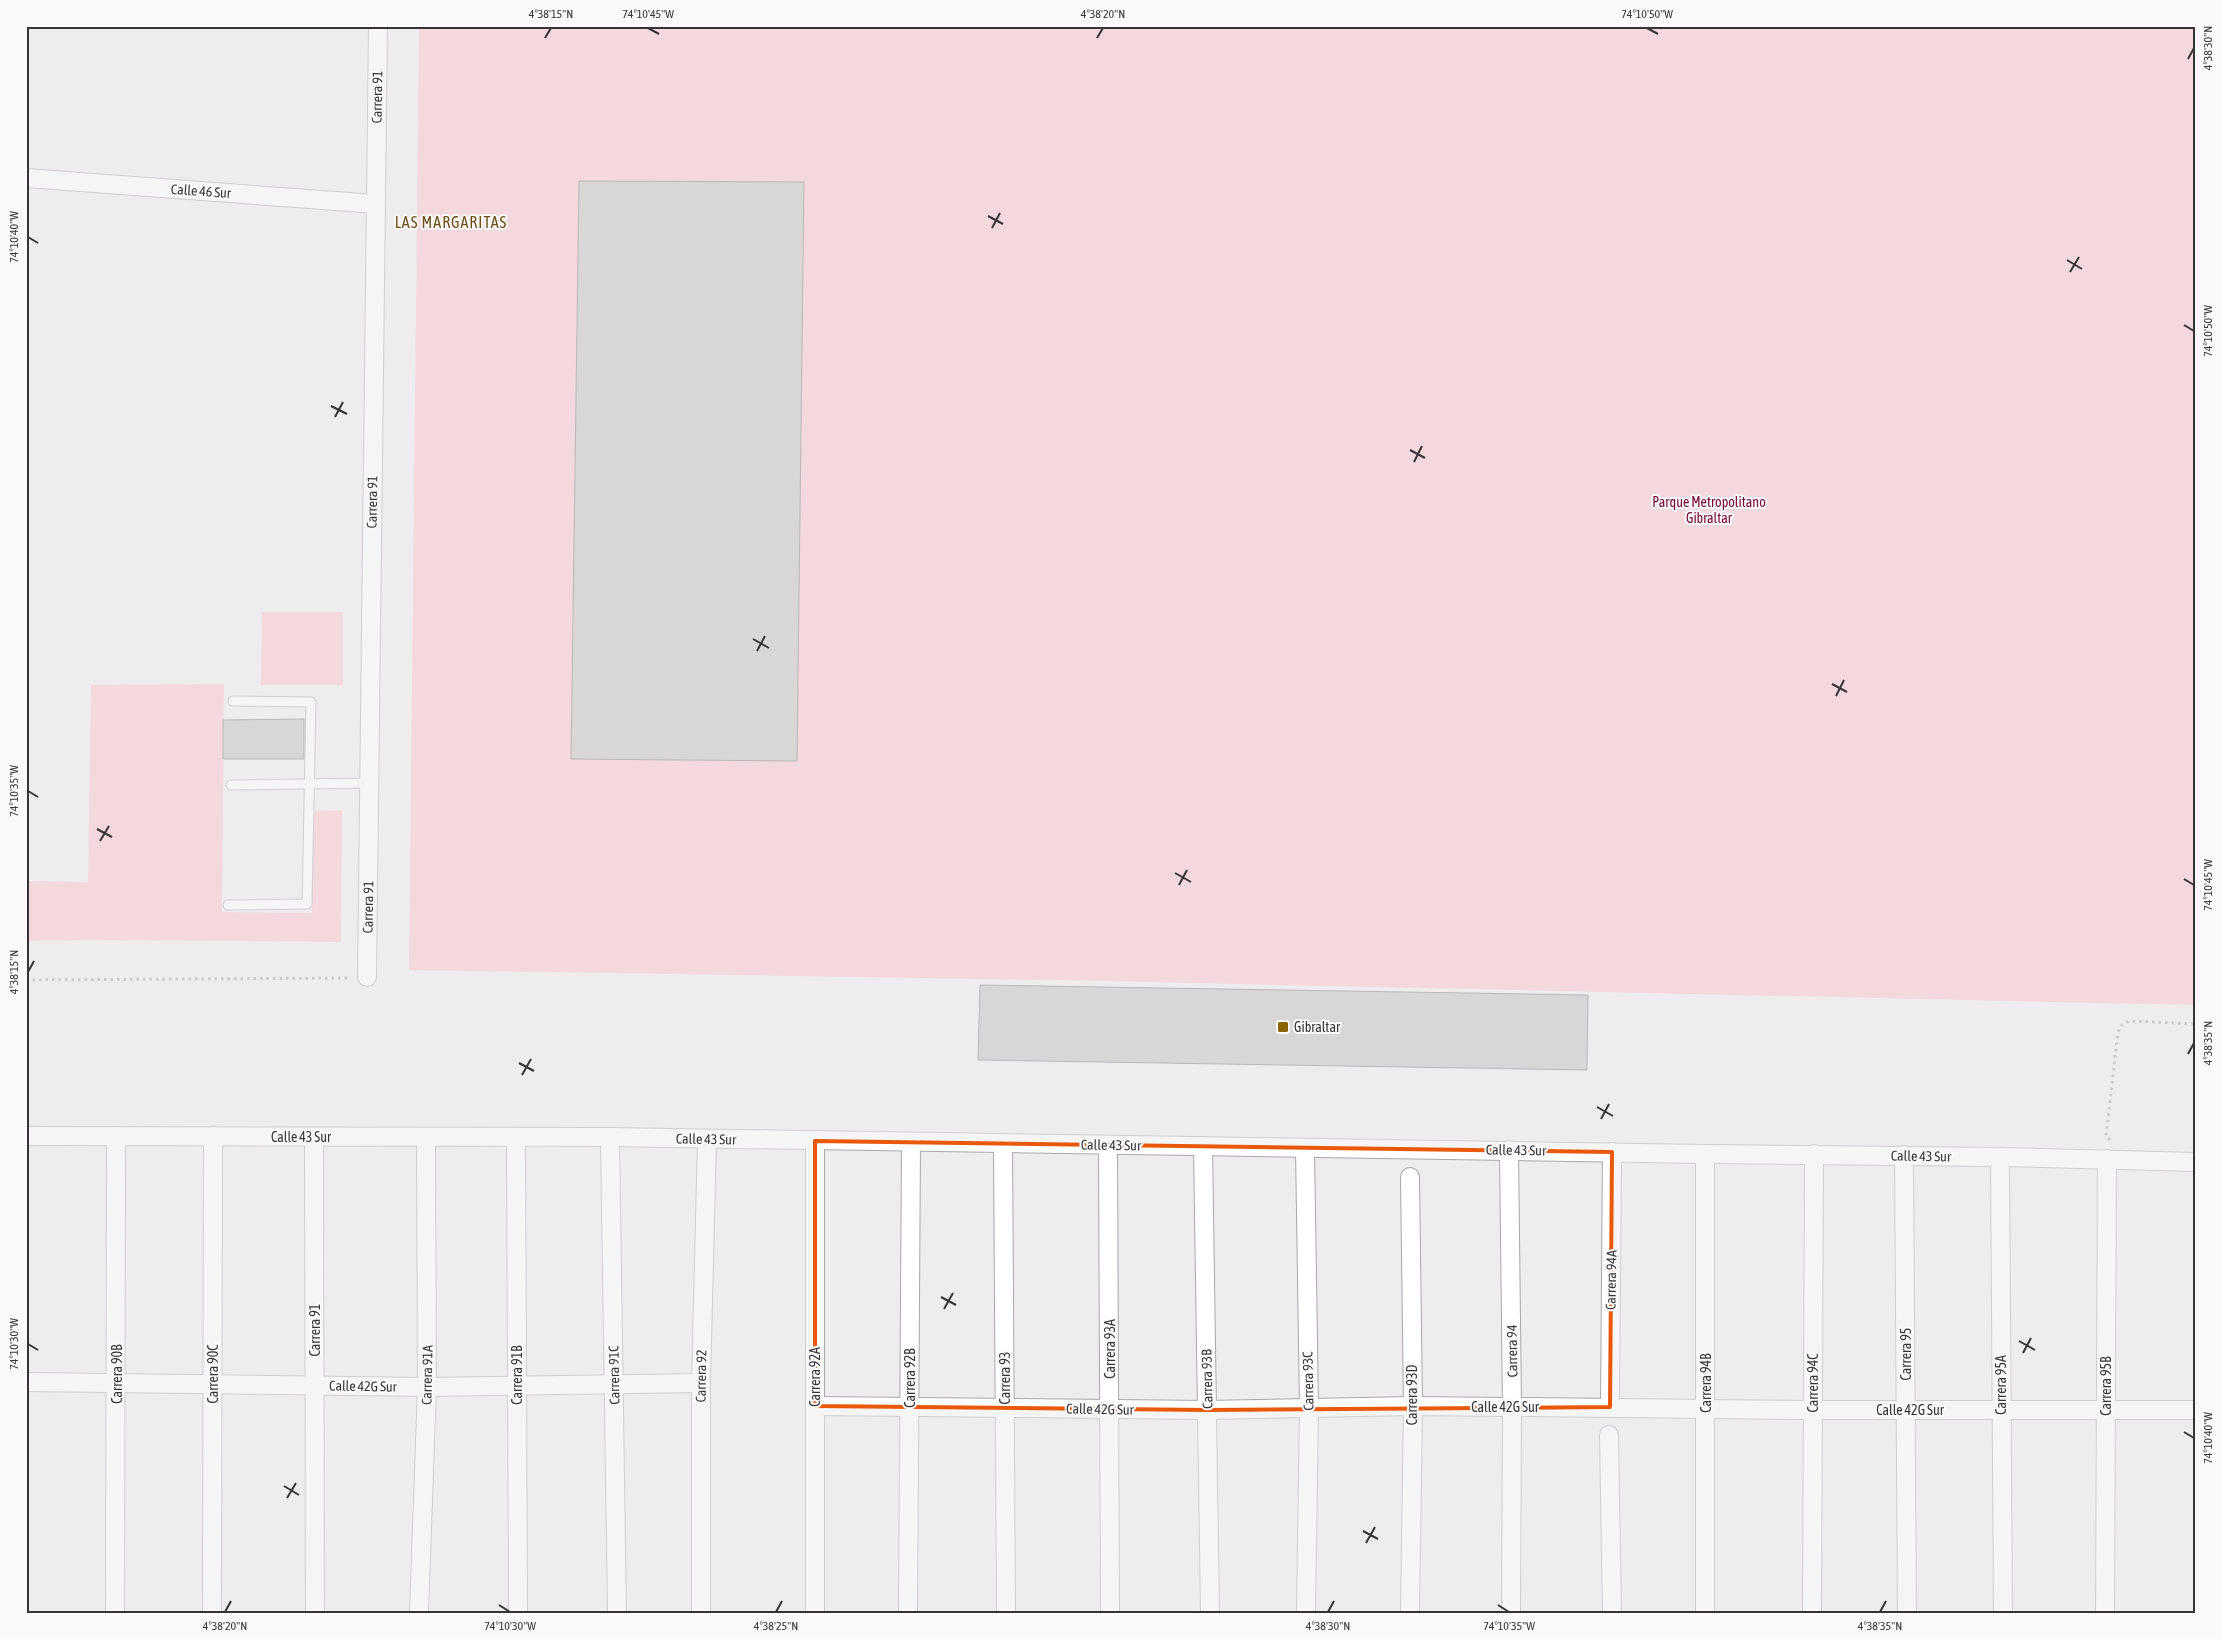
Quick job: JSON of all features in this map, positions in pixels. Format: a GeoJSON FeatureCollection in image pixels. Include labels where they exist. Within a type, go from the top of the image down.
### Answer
{"type":"FeatureCollection","features":[{"type":"Feature","properties":{"kind":"street","name":"Carrera 91"},"geometry":{"type":"LineString","coordinates":[[367,977],[378,26]]}},
{"type":"Feature","properties":{"kind":"street","name":"Calle 46 Sur"},"geometry":{"type":"LineString","coordinates":[[26,178],[376,204]]}},
{"type":"Feature","properties":{"kind":"street","name":"Calle 43 Sur"},"geometry":{"type":"LineString","coordinates":[[26,1136],[610,1137],[2000,1157],[2110,1151],[2196,1162]]}},
{"type":"Feature","properties":{"kind":"street","name":"Carrera 90B"},"geometry":{"type":"LineString","coordinates":[[115,1613],[117,1382],[116,1136]]}},
{"type":"Feature","properties":{"kind":"street","name":"Carrera 90C"},"geometry":{"type":"LineString","coordinates":[[212,1613],[213,1136]]}},
{"type":"Feature","properties":{"kind":"street","name":"Carrera 91"},"geometry":{"type":"LineString","coordinates":[[314,1137],[315,1613]]}},
{"type":"Feature","properties":{"kind":"street","name":"Carrera 91A"},"geometry":{"type":"LineString","coordinates":[[419,1613],[427,1387],[426,1137]]}},
{"type":"Feature","properties":{"kind":"street","name":"Carrera 91B"},"geometry":{"type":"LineString","coordinates":[[516,1137],[518,1613]]}},
{"type":"Feature","properties":{"kind":"street","name":"Carrera 91C"},"geometry":{"type":"LineString","coordinates":[[610,1137],[616,1613]]}},
{"type":"Feature","properties":{"kind":"street","name":"Carrera 92"},"geometry":{"type":"LineString","coordinates":[[701,1613],[701,1383],[707,1139]]}},
{"type":"Feature","properties":{"kind":"street","name":"Carrera 92A"},"geometry":{"type":"LineString","coordinates":[[815,1141],[815,1613]]}},
{"type":"Feature","properties":{"kind":"street","name":"Carrera 92B"},"geometry":{"type":"LineString","coordinates":[[908,1613],[911,1142]]}},
{"type":"Feature","properties":{"kind":"street","name":"Carrera 93"},"geometry":{"type":"LineString","coordinates":[[1003,1144],[1006,1613]]}},
{"type":"Feature","properties":{"kind":"street","name":"Carrera 93A"},"geometry":{"type":"LineString","coordinates":[[1108,1145],[1110,1613]]}},
{"type":"Feature","properties":{"kind":"street","name":"Carrera 93B"},"geometry":{"type":"LineString","coordinates":[[1203,1146],[1210,1613]]}},
{"type":"Feature","properties":{"kind":"street","name":"Carrera 93C"},"geometry":{"type":"LineString","coordinates":[[1305,1148],[1309,1408],[1306,1613]]}},
{"type":"Feature","properties":{"kind":"street","name":"Carrera 94"},"geometry":{"type":"LineString","coordinates":[[1509,1150],[1512,1408],[1511,1613]]}},
{"type":"Feature","properties":{"kind":"street","name":"Carrera 95B"},"geometry":{"type":"LineString","coordinates":[[2105,1613],[2110,1151]]}},
{"type":"Feature","properties":{"kind":"street","name":"Carrera 94A"},"geometry":{"type":"LineString","coordinates":[[1610,1407],[1612,1152]]}},
{"type":"Feature","properties":{"kind":"street","name":"Carrera 94B"},"geometry":{"type":"LineString","coordinates":[[1705,1154],[1705,1613]]}},
{"type":"Feature","properties":{"kind":"street","name":"Carrera 94C"},"geometry":{"type":"LineString","coordinates":[[1812,1613],[1814,1154]]}},
{"type":"Feature","properties":{"kind":"street","name":"Carrera 95"},"geometry":{"type":"LineString","coordinates":[[1904,1155],[1907,1613]]}},
{"type":"Feature","properties":{"kind":"street","name":"Carrera 95A"},"geometry":{"type":"LineString","coordinates":[[2000,1157],[2003,1613]]}},
{"type":"Feature","properties":{"kind":"street","name":"Carrera 93D"},"geometry":{"type":"LineString","coordinates":[[1410,1177],[1413,1406],[1410,1613]]}},
{"type":"Feature","properties":{"kind":"street","name":"Calle 42G Sur"},"geometry":{"type":"LineString","coordinates":[[26,1382],[427,1387],[701,1383]]}},
{"type":"Feature","properties":{"kind":"street","name":"Calle 42G Sur"},"geometry":{"type":"LineString","coordinates":[[815,1406],[1207,1410],[1413,1406],[1813,1410],[2196,1410]]}},
{"type":"Feature","properties":{"kind":"street"},"geometry":{"type":"LineString","coordinates":[[1609,1436],[1612,1613]]}},
{"type":"Feature","properties":{"kind":"lane"},"geometry":{"type":"LineString","coordinates":[[228,905],[306,904],[309,784],[311,702],[233,701]]}},
{"type":"Feature","properties":{"kind":"lane"},"geometry":{"type":"LineString","coordinates":[[232,785],[369,783]]}},
{"type":"Feature","properties":{"kind":"path"},"geometry":{"type":"LineString","coordinates":[[26,980],[367,977]]}},
{"type":"Feature","properties":{"kind":"path"},"geometry":{"type":"LineString","coordinates":[[2110,1151],[2106,1136],[2118,1032],[2122,1025],[2129,1021],[2196,1024]]}},
{"type":"Feature","properties":{"kind":"highlighted area"},"geometry":{"type":"Polygon","coordinates":[[[815,1141],[1612,1152],[1610,1407],[1207,1410],[815,1406],[815,1141]]]}},
{"type":"Feature","properties":{"kind":"green space","name":"Parque Metropolitano Gibraltar"},"geometry":{"type":"Polygon","coordinates":[[[419,26],[2196,26],[2196,1005],[1053,980],[409,970],[419,26]]]}},
{"type":"Feature","properties":{"kind":"green space"},"geometry":{"type":"Polygon","coordinates":[[[262,612],[343,612],[343,685],[261,685],[262,612]]]}},
{"type":"Feature","properties":{"kind":"green space"},"geometry":{"type":"Polygon","coordinates":[[[224,684],[222,912],[312,913],[313,811],[342,810],[341,942],[26,941],[26,881],[88,882],[91,685],[224,684]]]}},
{"type":"Feature","properties":{"kind":"building"},"geometry":{"type":"Polygon","coordinates":[[[579,181],[804,182],[797,761],[571,759],[579,181]]]}},
{"type":"Feature","properties":{"kind":"building"},"geometry":{"type":"Polygon","coordinates":[[[304,719],[304,759],[223,759],[223,720],[304,719]]]}},
{"type":"Feature","properties":{"kind":"building","name":"Gibraltar"},"geometry":{"type":"Polygon","coordinates":[[[980,985],[1588,995],[1587,1070],[978,1060],[980,985]]]}},
{"type":"Feature","properties":{"kind":"place","name":"Gibraltar"},"geometry":{"type":"Point","coordinates":[1283,1027]}},
{"type":"Feature","properties":{"kind":"district","name":"LAS MARGARITAS"},"geometry":{"type":"Point","coordinates":[451,222]}}]}
